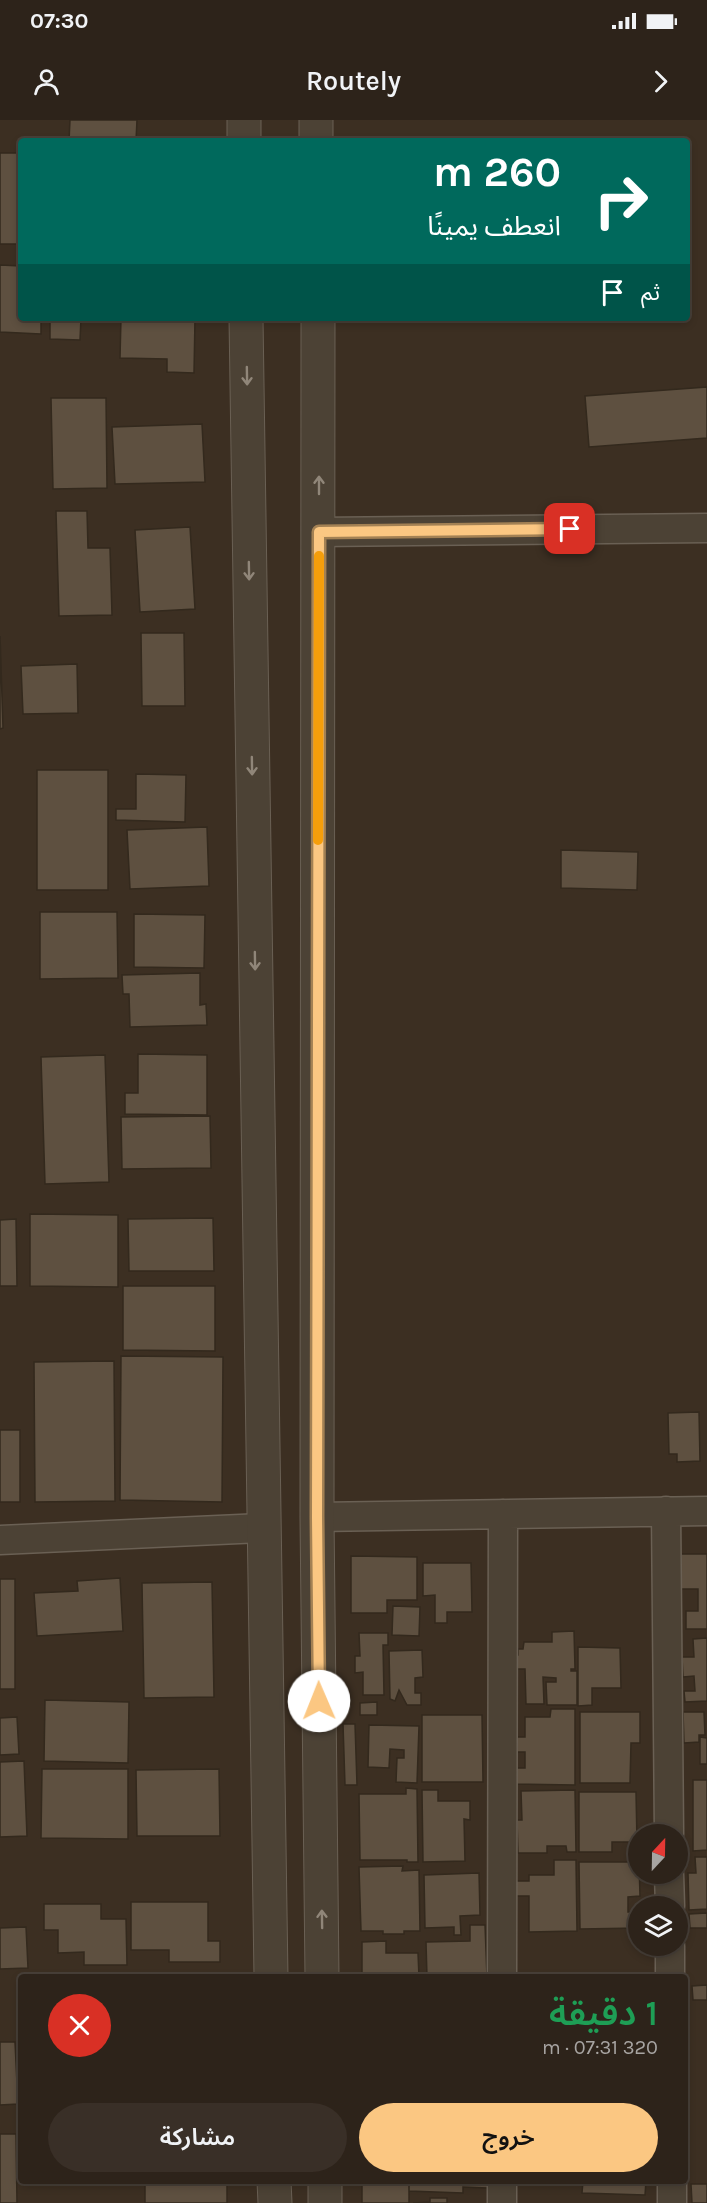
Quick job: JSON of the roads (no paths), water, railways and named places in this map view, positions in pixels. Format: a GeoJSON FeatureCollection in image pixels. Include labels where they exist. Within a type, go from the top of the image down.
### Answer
{"type":"FeatureCollection","features":[{"type":"Feature","properties":{"kind":"street"},"geometry":{"type":"LineString","coordinates":[[244,120],[244,138]]}},
{"type":"Feature","properties":{"kind":"street"},"geometry":{"type":"LineString","coordinates":[[316,120],[316,138]]}},
{"type":"Feature","properties":{"kind":"street"},"geometry":{"type":"LineString","coordinates":[[246,321],[271,1974]]}},
{"type":"Feature","properties":{"kind":"street"},"geometry":{"type":"LineString","coordinates":[[318,321],[317,1517],[322,1974]]}},
{"type":"Feature","properties":{"kind":"street"},"geometry":{"type":"LineString","coordinates":[[319,532],[707,528]]}},
{"type":"Feature","properties":{"kind":"street"},"geometry":{"type":"LineString","coordinates":[[317,1517],[707,1511]]}},
{"type":"Feature","properties":{"kind":"street"},"geometry":{"type":"LineString","coordinates":[[666,1512],[669,1824]]}},
{"type":"Feature","properties":{"kind":"street"},"geometry":{"type":"LineString","coordinates":[[502,1974],[503,1514]]}},
{"type":"Feature","properties":{"kind":"street"},"geometry":{"type":"LineString","coordinates":[[0,1540],[263,1528]]}},
{"type":"Feature","properties":{"kind":"street"},"geometry":{"type":"LineString","coordinates":[[670,1956],[670,1974]]}},
{"type":"Feature","properties":{"kind":"street"},"geometry":{"type":"LineString","coordinates":[[274,2184],[275,2203]]}},
{"type":"Feature","properties":{"kind":"street"},"geometry":{"type":"LineString","coordinates":[[325,2184],[325,2203]]}},
{"type":"Feature","properties":{"kind":"street"},"geometry":{"type":"LineString","coordinates":[[502,2184],[502,2203]]}},
{"type":"Feature","properties":{"kind":"street"},"geometry":{"type":"LineString","coordinates":[[672,2184],[672,2203]]}}]}
